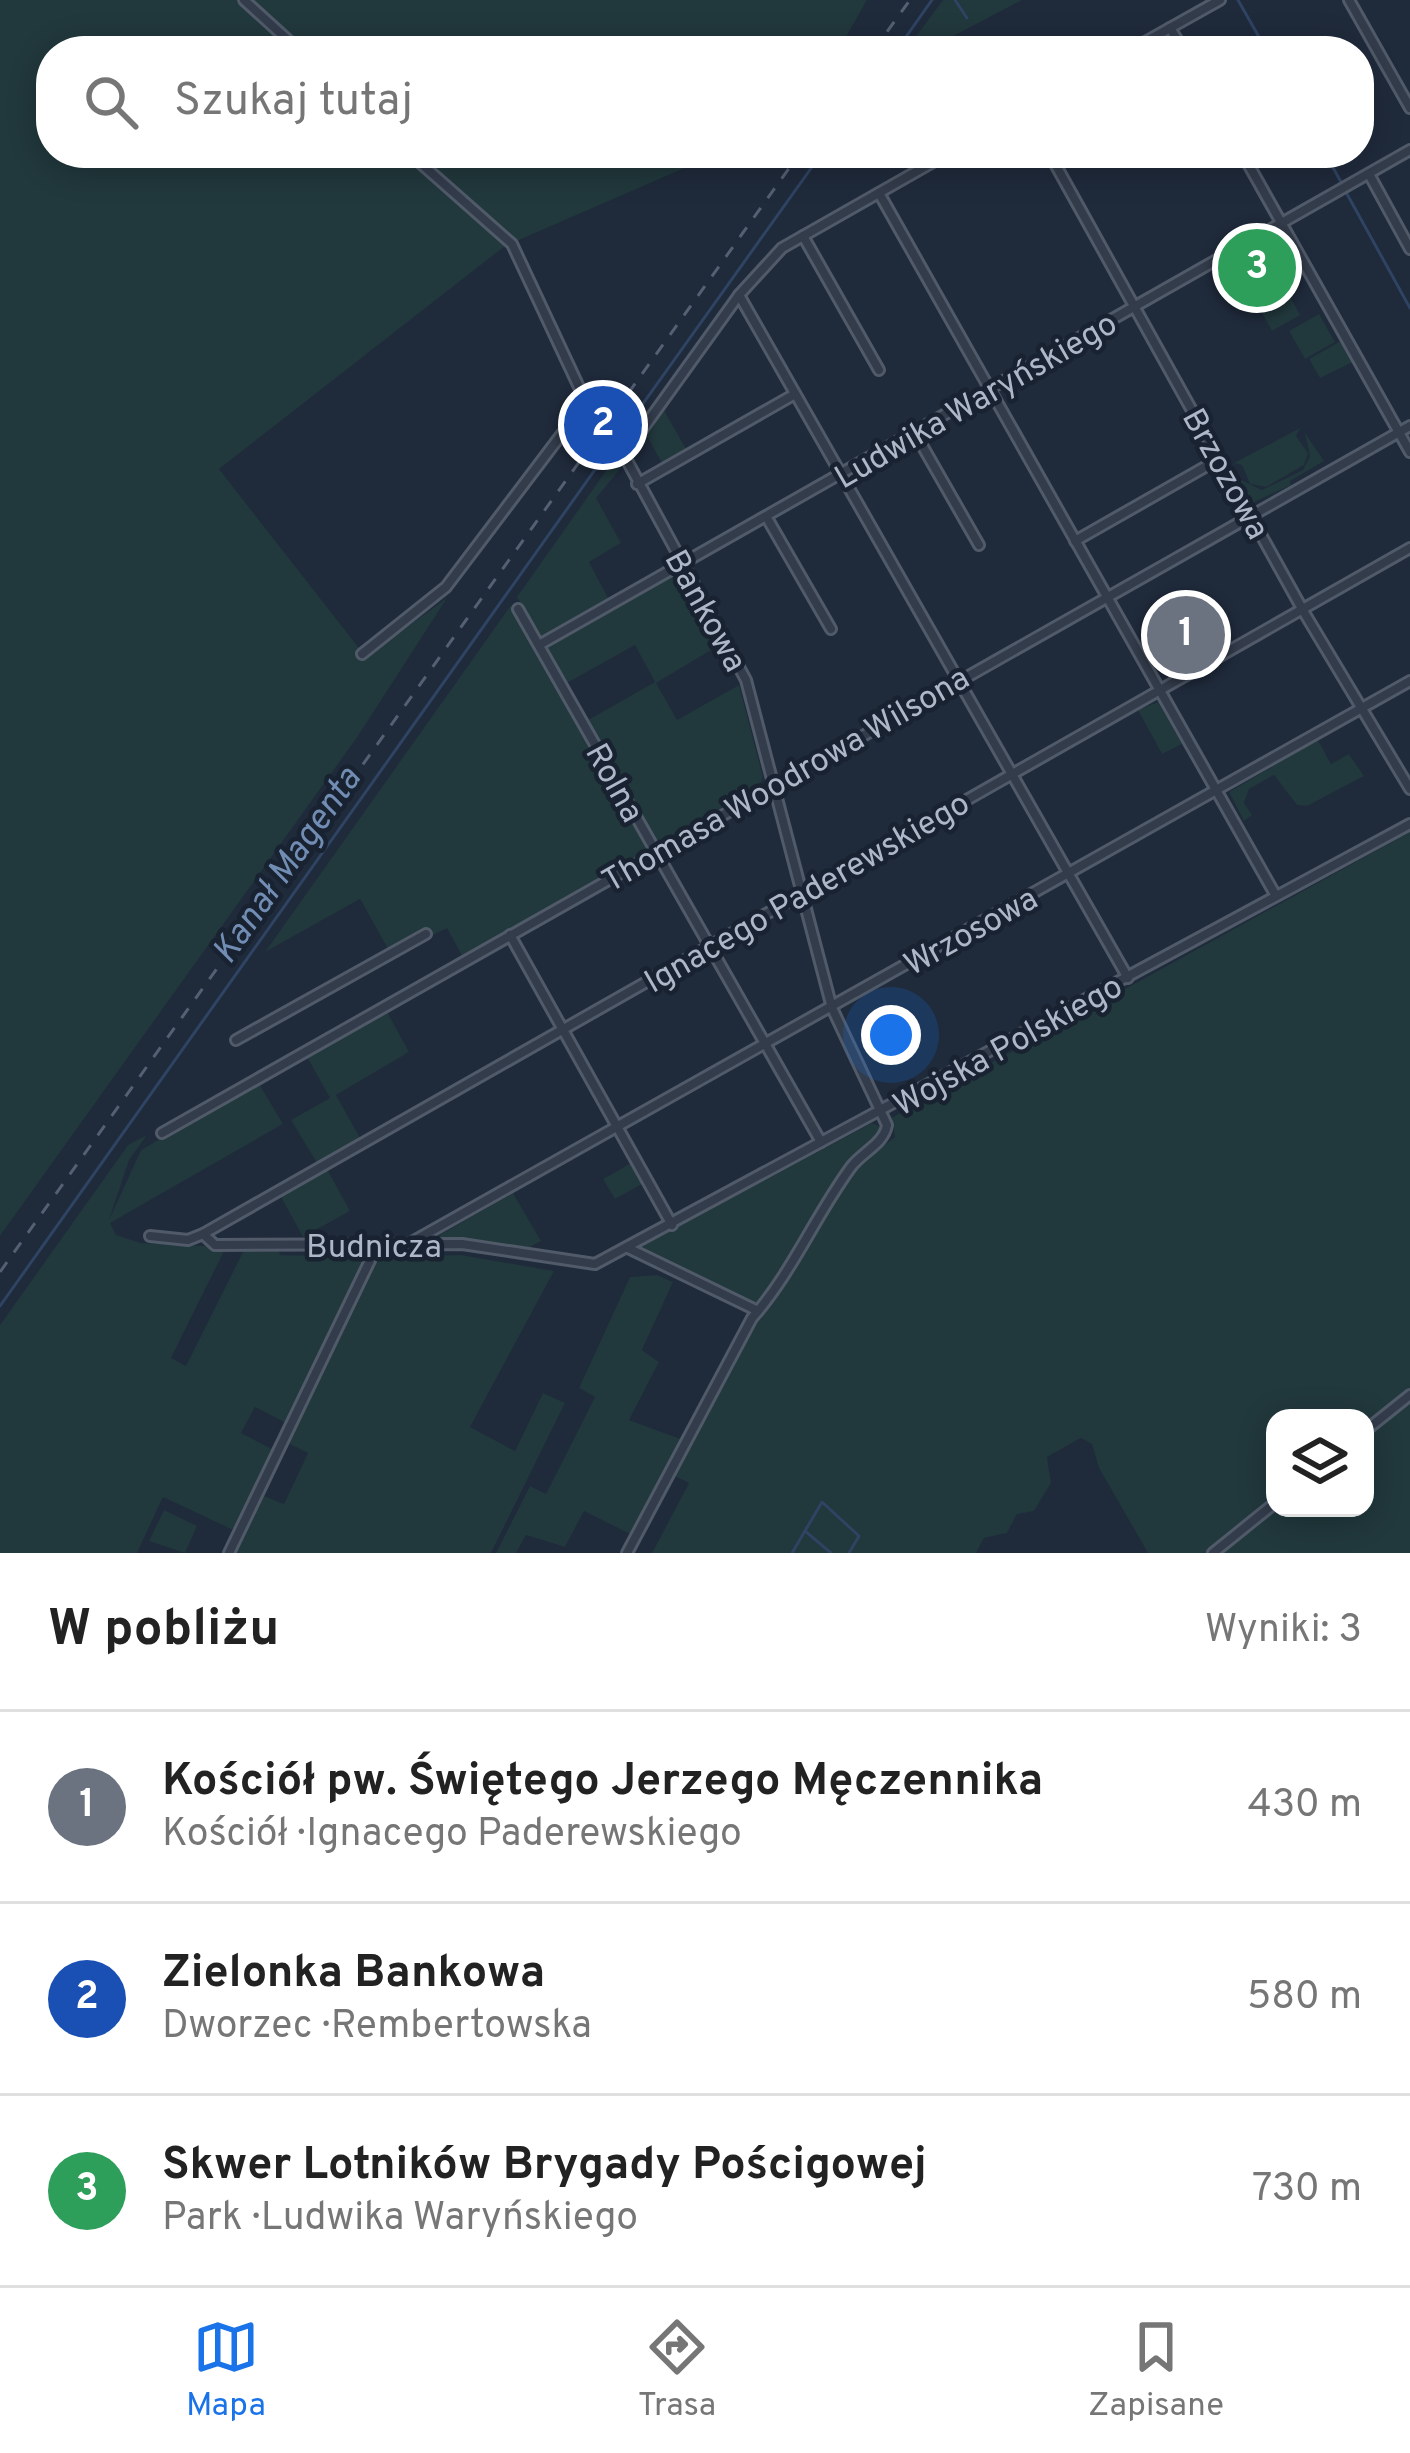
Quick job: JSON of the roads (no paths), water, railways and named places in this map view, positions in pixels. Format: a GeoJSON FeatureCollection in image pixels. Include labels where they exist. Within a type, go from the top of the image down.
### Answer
{"type":"FeatureCollection","features":[{"type":"Feature","properties":{"kind":"street"},"geometry":{"type":"LineString","coordinates":[[244,0],[284,36]]}},
{"type":"Feature","properties":{"kind":"street"},"geometry":{"type":"LineString","coordinates":[[1156,36],[1220,0]]}},
{"type":"Feature","properties":{"kind":"street"},"geometry":{"type":"LineString","coordinates":[[1349,0],[1369,36]]}},
{"type":"Feature","properties":{"kind":"street"},"geometry":{"type":"LineString","coordinates":[[1170,28],[1175,36]]}},
{"type":"Feature","properties":{"kind":"street"},"geometry":{"type":"LineString","coordinates":[[1374,44],[1410,108]]}},
{"type":"Feature","properties":{"kind":"street","name":"Ludwika Waryńskiego"},"geometry":{"type":"LineString","coordinates":[[539,645],[1410,150]]}},
{"type":"Feature","properties":{"kind":"street"},"geometry":{"type":"LineString","coordinates":[[362,654],[446,587],[584,407],[584,389],[512,244],[426,168]]}},
{"type":"Feature","properties":{"kind":"street"},"geometry":{"type":"LineString","coordinates":[[923,168],[782,248],[740,295],[1128,978]]}},
{"type":"Feature","properties":{"kind":"street","name":"Brzozowa"},"geometry":{"type":"LineString","coordinates":[[1057,168],[1360,710],[1410,789]]}},
{"type":"Feature","properties":{"kind":"street"},"geometry":{"type":"LineString","coordinates":[[1250,168],[1410,452]]}},
{"type":"Feature","properties":{"kind":"street"},"geometry":{"type":"LineString","coordinates":[[1369,174],[1410,250]]}},
{"type":"Feature","properties":{"kind":"street"},"geometry":{"type":"LineString","coordinates":[[879,193],[1276,896]]}},
{"type":"Feature","properties":{"kind":"street"},"geometry":{"type":"LineString","coordinates":[[802,236],[879,370]]}},
{"type":"Feature","properties":{"kind":"street","name":"Bankowa"},"geometry":{"type":"LineString","coordinates":[[740,295],[624,455],[746,680],[832,1008],[881,1113]]}},
{"type":"Feature","properties":{"kind":"street"},"geometry":{"type":"LineString","coordinates":[[637,484],[795,394]]}},
{"type":"Feature","properties":{"kind":"street","name":"Thomasa Woodrowa Wilsona"},"geometry":{"type":"LineString","coordinates":[[162,1133],[1410,426]]}},
{"type":"Feature","properties":{"kind":"street"},"geometry":{"type":"LineString","coordinates":[[915,433],[979,545]]}},
{"type":"Feature","properties":{"kind":"street"},"geometry":{"type":"LineString","coordinates":[[1075,542],[1220,459]]}},
{"type":"Feature","properties":{"kind":"street"},"geometry":{"type":"LineString","coordinates":[[767,518],[831,629]]}},
{"type":"Feature","properties":{"kind":"street","name":"Ignacego Paderewskiego"},"geometry":{"type":"LineString","coordinates":[[203,1234],[1410,548]]}},
{"type":"Feature","properties":{"kind":"street","name":"Rolna"},"geometry":{"type":"LineString","coordinates":[[518,609],[820,1142]]}},
{"type":"Feature","properties":{"kind":"street","name":"Wrzosowa"},"geometry":{"type":"LineString","coordinates":[[404,1247],[1410,682]]}},
{"type":"Feature","properties":{"kind":"street","name":"Wojska Polskiego"},"geometry":{"type":"LineString","coordinates":[[602,1262],[1410,824]]}},
{"type":"Feature","properties":{"kind":"street"},"geometry":{"type":"LineString","coordinates":[[236,1040],[426,934]]}},
{"type":"Feature","properties":{"kind":"street"},"geometry":{"type":"LineString","coordinates":[[510,935],[672,1225]]}},
{"type":"Feature","properties":{"kind":"street"},"geometry":{"type":"LineString","coordinates":[[627,1553],[758,1311],[852,1166],[885,1136],[881,1113]]}},
{"type":"Feature","properties":{"kind":"street","name":"Budnicza"},"geometry":{"type":"LineString","coordinates":[[150,1236],[188,1240],[203,1234],[215,1245],[376,1248],[462,1244],[582,1264],[602,1262]]}},
{"type":"Feature","properties":{"kind":"street"},"geometry":{"type":"LineString","coordinates":[[229,1553],[376,1248]]}},
{"type":"Feature","properties":{"kind":"street"},"geometry":{"type":"LineString","coordinates":[[628,1248],[758,1311]]}},
{"type":"Feature","properties":{"kind":"street"},"geometry":{"type":"LineString","coordinates":[[1374,1423],[1410,1395]]}},
{"type":"Feature","properties":{"kind":"street"},"geometry":{"type":"LineString","coordinates":[[1214,1553],[1266,1510]]}},
{"type":"Feature","properties":{"kind":"waterway","name":"Kanał Magenta"},"geometry":{"type":"LineString","coordinates":[[907,36],[932,0]]}},
{"type":"Feature","properties":{"kind":"waterway"},"geometry":{"type":"LineString","coordinates":[[955,0],[967,18]]}},
{"type":"Feature","properties":{"kind":"waterway"},"geometry":{"type":"LineString","coordinates":[[1238,0],[1258,36]]}},
{"type":"Feature","properties":{"kind":"waterway","name":"Kanał Magenta"},"geometry":{"type":"LineString","coordinates":[[622,433],[811,168]]}},
{"type":"Feature","properties":{"kind":"waterway"},"geometry":{"type":"LineString","coordinates":[[1333,168],[1341,182]]}},
{"type":"Feature","properties":{"kind":"waterway"},"geometry":{"type":"LineString","coordinates":[[1347,194],[1410,308]]}},
{"type":"Feature","properties":{"kind":"waterway","name":"Kanał Magenta"},"geometry":{"type":"LineString","coordinates":[[0,1306],[609,450]]}},
{"type":"Feature","properties":{"kind":"waterway"},"geometry":{"type":"LineString","coordinates":[[792,1553],[822,1502],[859,1536],[849,1553]]}},
{"type":"Feature","properties":{"kind":"waterway"},"geometry":{"type":"LineString","coordinates":[[805,1531],[831,1553]]}},
{"type":"Feature","properties":{"kind":"railway"},"geometry":{"type":"LineString","coordinates":[[884,36],[910,0]]}},
{"type":"Feature","properties":{"kind":"railway"},"geometry":{"type":"LineString","coordinates":[[0,1272],[789,168]]}},
{"type":"Feature","properties":{"kind":"place","name":"Skwer Lotników Brygady Pościgowej"},"geometry":{"type":"Point","coordinates":[1257,268]}},
{"type":"Feature","properties":{"kind":"place","name":"Zielonka Bankowa"},"geometry":{"type":"Point","coordinates":[603,425]}},
{"type":"Feature","properties":{"kind":"place","name":"Kościół pw. Świętego Jerzego Męczennika"},"geometry":{"type":"Point","coordinates":[1186,635]}}]}
